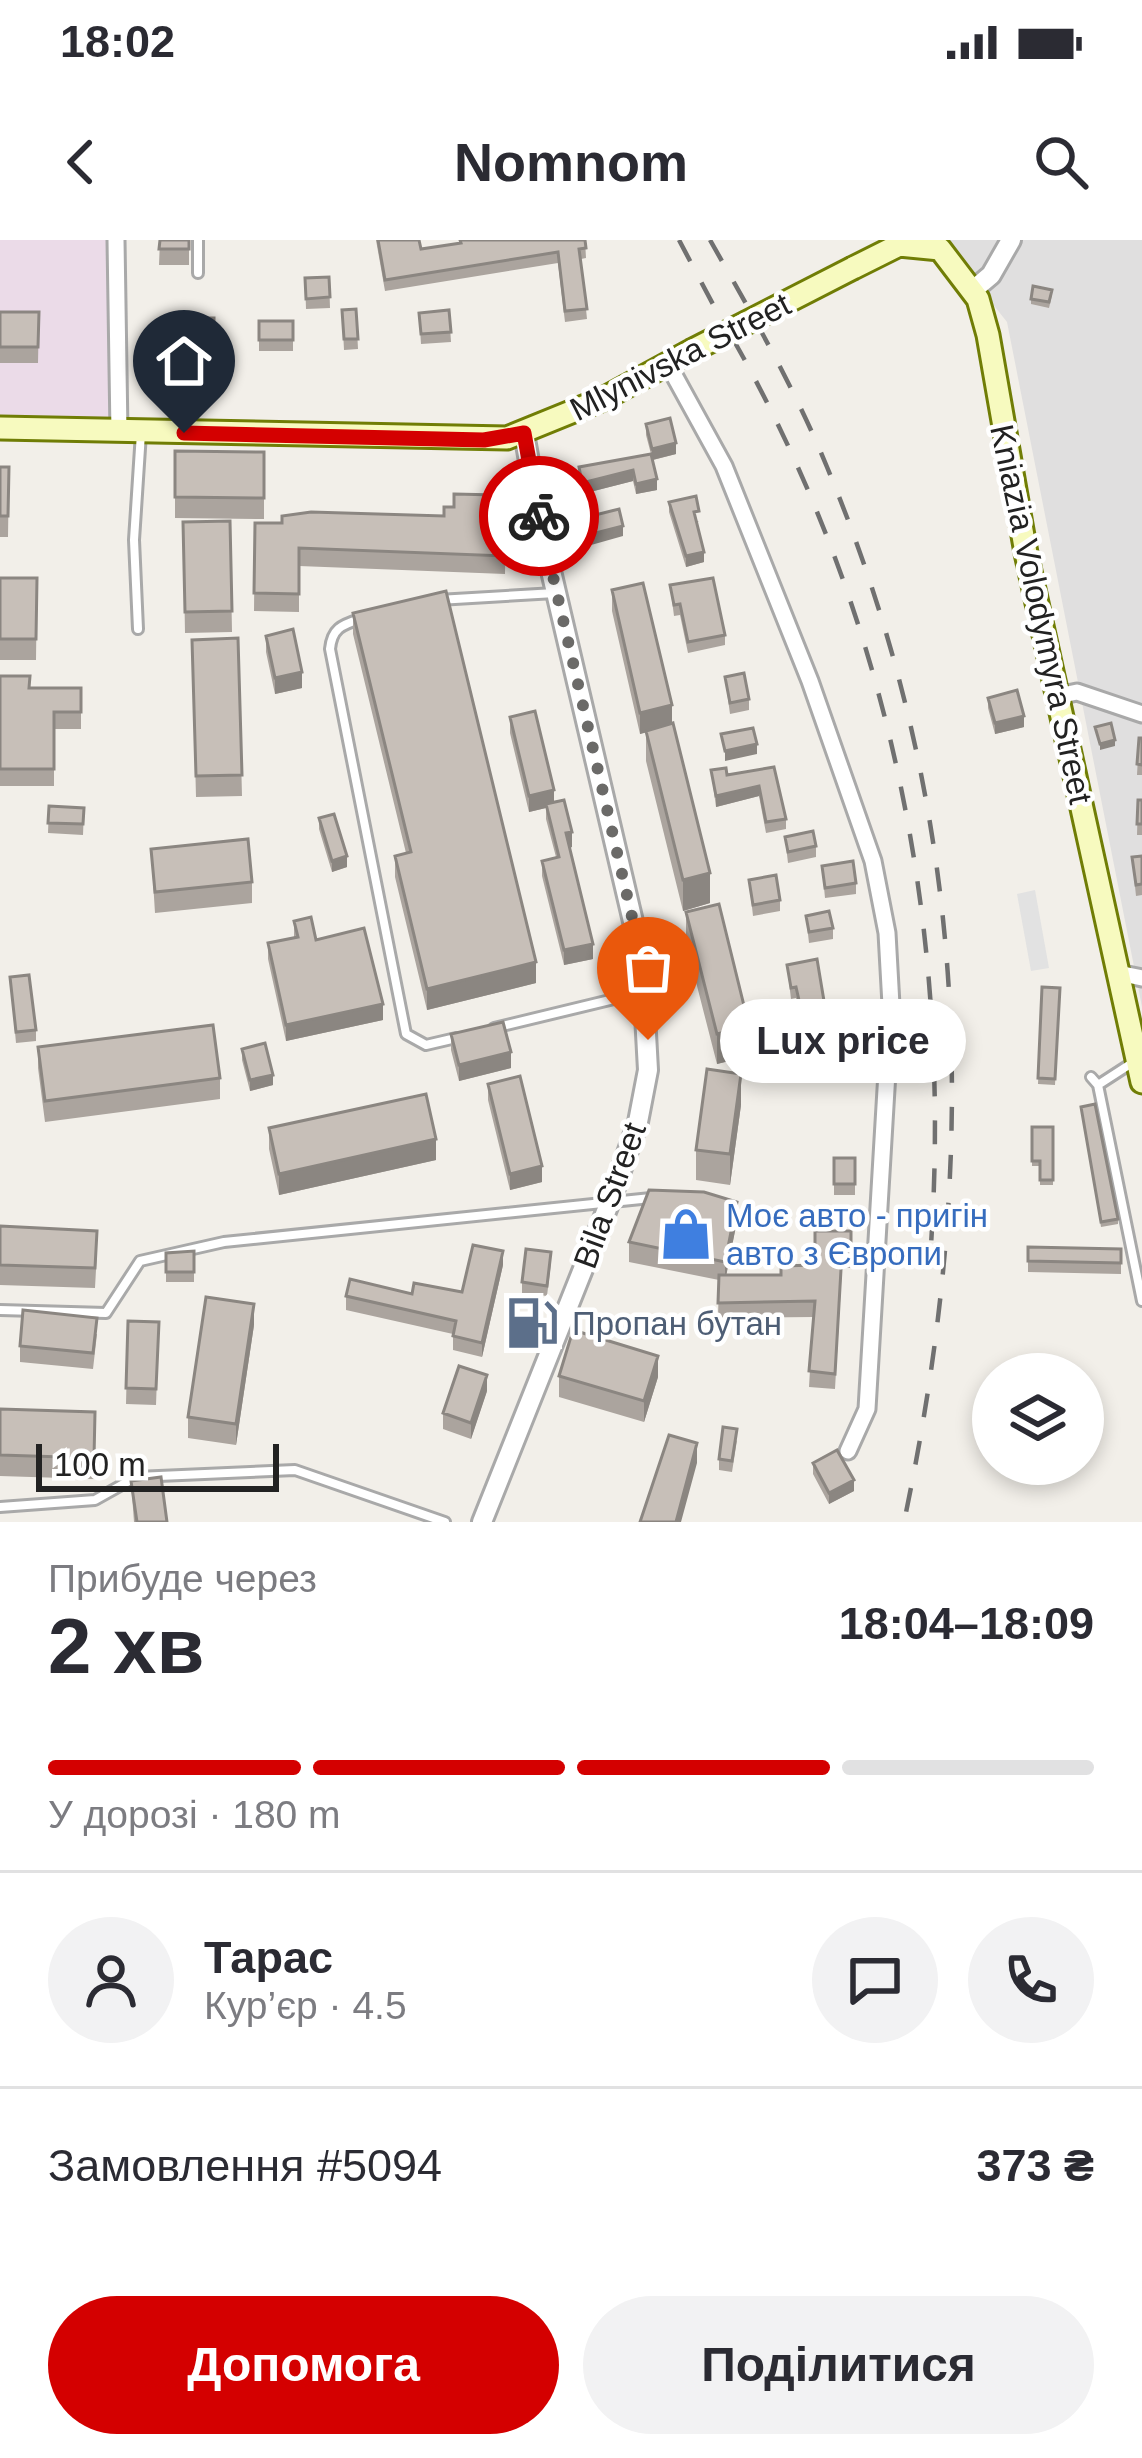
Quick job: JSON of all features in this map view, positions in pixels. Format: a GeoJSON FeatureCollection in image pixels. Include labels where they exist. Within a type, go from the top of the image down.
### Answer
{"type":"FeatureCollection","features":[{"type":"Feature","properties":{"kind":"main road","name":"Kniazia Volodymyra Street"},"geometry":{"type":"LineString","coordinates":[[854,268],[899,245],[921,244],[951,256],[972,290],[988,335],[1026,554],[1140,1071]]}},
{"type":"Feature","properties":{"kind":"main road","name":"Mlynivska Street"},"geometry":{"type":"LineString","coordinates":[[0,428],[484,440],[524,433],[669,366],[854,268]]}},
{"type":"Feature","properties":{"kind":"street"},"geometry":{"type":"LineString","coordinates":[[116,240],[130,432]]}},
{"type":"Feature","properties":{"kind":"street"},"geometry":{"type":"LineString","coordinates":[[972,290],[992,274],[1011,240]]}},
{"type":"Feature","properties":{"kind":"street"},"geometry":{"type":"LineString","coordinates":[[669,366],[724,466],[810,681],[873,861],[887,933],[891,1005],[867,1409],[848,1450]]}},
{"type":"Feature","properties":{"kind":"street","name":"Bila Street"},"geometry":{"type":"LineString","coordinates":[[482,1522],[611,1199],[638,1122],[648,1070],[646,991],[524,433]]}},
{"type":"Feature","properties":{"kind":"street"},"geometry":{"type":"LineString","coordinates":[[1058,696],[1077,692],[1142,714]]}},
{"type":"Feature","properties":{"kind":"street"},"geometry":{"type":"LineString","coordinates":[[1118,974],[1142,978]]}},
{"type":"Feature","properties":{"kind":"lane"},"geometry":{"type":"LineString","coordinates":[[198,274],[199,240]]}},
{"type":"Feature","properties":{"kind":"lane"},"geometry":{"type":"LineString","coordinates":[[130,432],[138,629]]}},
{"type":"Feature","properties":{"kind":"lane"},"geometry":{"type":"LineString","coordinates":[[426,601],[556,592]]}},
{"type":"Feature","properties":{"kind":"lane"},"geometry":{"type":"LineString","coordinates":[[363,618],[342,624],[331,635],[330,649],[406,1034],[426,1045],[470,1034]]}},
{"type":"Feature","properties":{"kind":"lane"},"geometry":{"type":"LineString","coordinates":[[492,1029],[646,991]]}},
{"type":"Feature","properties":{"kind":"lane"},"geometry":{"type":"LineString","coordinates":[[1140,1071],[1094,1081],[1142,1301]]}},
{"type":"Feature","properties":{"kind":"lane"},"geometry":{"type":"LineString","coordinates":[[0,1310],[106,1312],[140,1261],[224,1242],[611,1199],[668,1200]]}},
{"type":"Feature","properties":{"kind":"lane"},"geometry":{"type":"LineString","coordinates":[[0,1507],[95,1500],[136,1477],[295,1470],[445,1522]]}},
{"type":"Feature","properties":{"kind":"shaded area"},"geometry":{"type":"Polygon","coordinates":[[[0,240],[116,240],[119,432],[0,428],[0,240]]]}},
{"type":"Feature","properties":{"kind":"shaded area"},"geometry":{"type":"Polygon","coordinates":[[[942,240],[1142,240],[1142,1007],[1007,322],[942,240]]]}},
{"type":"Feature","properties":{"kind":"shaded area"},"geometry":{"type":"Polygon","coordinates":[[[1035,890],[1049,968],[1031,971],[1017,894],[1035,890]]]}},
{"type":"Feature","properties":{"kind":"building"},"geometry":{"type":"Polygon","coordinates":[[[160,240],[189,240],[189,249],[159,249],[160,240]]]}},
{"type":"Feature","properties":{"kind":"building"},"geometry":{"type":"Polygon","coordinates":[[[378,240],[419,240],[421,249],[460,240],[585,240],[586,248],[579,249],[587,309],[565,311],[558,252],[385,280],[378,240]]]}},
{"type":"Feature","properties":{"kind":"building"},"geometry":{"type":"Polygon","coordinates":[[[329,277],[330,297],[306,299],[305,278],[329,277]]]}},
{"type":"Feature","properties":{"kind":"building"},"geometry":{"type":"Polygon","coordinates":[[[1033,286],[1052,290],[1049,302],[1031,299],[1033,286]]]}},
{"type":"Feature","properties":{"kind":"building"},"geometry":{"type":"Polygon","coordinates":[[[356,309],[358,339],[344,339],[342,310],[356,309]]]}},
{"type":"Feature","properties":{"kind":"building"},"geometry":{"type":"Polygon","coordinates":[[[449,310],[451,332],[421,334],[419,313],[449,310]]]}},
{"type":"Feature","properties":{"kind":"building"},"geometry":{"type":"Polygon","coordinates":[[[0,312],[39,312],[38,347],[0,347],[0,312]]]}},
{"type":"Feature","properties":{"kind":"building"},"geometry":{"type":"Polygon","coordinates":[[[183,318],[214,318],[214,343],[183,343],[183,318]]]}},
{"type":"Feature","properties":{"kind":"building"},"geometry":{"type":"Polygon","coordinates":[[[259,321],[293,321],[293,340],[259,340],[259,321]]]}},
{"type":"Feature","properties":{"kind":"building"},"geometry":{"type":"Polygon","coordinates":[[[670,418],[676,443],[652,449],[646,424],[670,418]]]}},
{"type":"Feature","properties":{"kind":"building"},"geometry":{"type":"Polygon","coordinates":[[[175,451],[264,452],[264,498],[175,497],[175,451]]]}},
{"type":"Feature","properties":{"kind":"building"},"geometry":{"type":"Polygon","coordinates":[[[651,454],[657,479],[636,484],[633,470],[582,483],[579,467],[651,454]]]}},
{"type":"Feature","properties":{"kind":"building"},"geometry":{"type":"Polygon","coordinates":[[[0,467],[9,467],[8,516],[0,516],[0,467]]]}},
{"type":"Feature","properties":{"kind":"building"},"geometry":{"type":"Polygon","coordinates":[[[454,494],[496,495],[496,517],[506,517],[505,556],[299,548],[299,594],[254,593],[255,523],[282,523],[282,516],[311,512],[444,516],[444,507],[454,507],[454,494]]]}},
{"type":"Feature","properties":{"kind":"building"},"geometry":{"type":"Polygon","coordinates":[[[696,496],[699,511],[694,512],[704,552],[686,556],[669,502],[696,496]]]}},
{"type":"Feature","properties":{"kind":"building"},"geometry":{"type":"Polygon","coordinates":[[[619,509],[623,526],[584,536],[579,519],[619,509]]]}},
{"type":"Feature","properties":{"kind":"building"},"geometry":{"type":"Polygon","coordinates":[[[230,521],[232,611],[185,612],[183,522],[230,521]]]}},
{"type":"Feature","properties":{"kind":"building"},"geometry":{"type":"Polygon","coordinates":[[[0,578],[37,578],[36,639],[0,639],[0,578]]]}},
{"type":"Feature","properties":{"kind":"building"},"geometry":{"type":"Polygon","coordinates":[[[713,578],[725,635],[688,642],[680,604],[674,605],[670,585],[713,578]]]}},
{"type":"Feature","properties":{"kind":"building"},"geometry":{"type":"Polygon","coordinates":[[[643,583],[672,705],[640,713],[612,590],[643,583]]]}},
{"type":"Feature","properties":{"kind":"building"},"geometry":{"type":"Polygon","coordinates":[[[446,591],[536,962],[427,989],[395,856],[411,852],[353,613],[446,591]]]}},
{"type":"Feature","properties":{"kind":"building"},"geometry":{"type":"Polygon","coordinates":[[[293,629],[302,672],[275,678],[266,636],[293,629]]]}},
{"type":"Feature","properties":{"kind":"building"},"geometry":{"type":"Polygon","coordinates":[[[238,638],[242,775],[196,776],[192,640],[238,638]]]}},
{"type":"Feature","properties":{"kind":"building"},"geometry":{"type":"Polygon","coordinates":[[[744,673],[749,699],[730,703],[725,677],[744,673]]]}},
{"type":"Feature","properties":{"kind":"building"},"geometry":{"type":"Polygon","coordinates":[[[0,676],[30,676],[29,688],[81,688],[81,712],[54,712],[54,769],[0,769],[0,676]]]}},
{"type":"Feature","properties":{"kind":"building"},"geometry":{"type":"Polygon","coordinates":[[[1017,690],[1024,716],[995,723],[988,698],[1017,690]]]}},
{"type":"Feature","properties":{"kind":"building"},"geometry":{"type":"Polygon","coordinates":[[[535,711],[554,790],[529,796],[510,717],[535,711]]]}},
{"type":"Feature","properties":{"kind":"building"},"geometry":{"type":"Polygon","coordinates":[[[673,723],[710,873],[683,880],[646,731],[673,723]]]}},
{"type":"Feature","properties":{"kind":"building"},"geometry":{"type":"Polygon","coordinates":[[[1111,723],[1115,740],[1100,744],[1095,727],[1111,723]]]}},
{"type":"Feature","properties":{"kind":"building"},"geometry":{"type":"Polygon","coordinates":[[[753,728],[757,744],[725,751],[721,734],[753,728]]]}},
{"type":"Feature","properties":{"kind":"building"},"geometry":{"type":"Polygon","coordinates":[[[1142,738],[1142,765],[1137,764],[1142,738]]]}},
{"type":"Feature","properties":{"kind":"building"},"geometry":{"type":"Polygon","coordinates":[[[774,767],[786,819],[766,822],[759,786],[716,796],[711,770],[726,768],[727,775],[774,767]]]}},
{"type":"Feature","properties":{"kind":"building"},"geometry":{"type":"Polygon","coordinates":[[[564,800],[572,832],[566,833],[593,944],[564,950],[542,861],[559,857],[546,804],[564,800]]]}},
{"type":"Feature","properties":{"kind":"building"},"geometry":{"type":"Polygon","coordinates":[[[1138,800],[1142,800],[1142,824],[1137,824],[1138,800]]]}},
{"type":"Feature","properties":{"kind":"building"},"geometry":{"type":"Polygon","coordinates":[[[49,806],[84,808],[83,824],[48,823],[49,806]]]}},
{"type":"Feature","properties":{"kind":"building"},"geometry":{"type":"Polygon","coordinates":[[[334,814],[347,856],[332,861],[319,818],[334,814]]]}},
{"type":"Feature","properties":{"kind":"building"},"geometry":{"type":"Polygon","coordinates":[[[813,831],[816,846],[788,852],[785,837],[813,831]]]}},
{"type":"Feature","properties":{"kind":"building"},"geometry":{"type":"Polygon","coordinates":[[[248,839],[252,882],[155,892],[151,849],[248,839]]]}},
{"type":"Feature","properties":{"kind":"building"},"geometry":{"type":"Polygon","coordinates":[[[1142,856],[1142,884],[1136,885],[1132,857],[1142,856]]]}},
{"type":"Feature","properties":{"kind":"building"},"geometry":{"type":"Polygon","coordinates":[[[853,861],[856,883],[825,888],[822,866],[853,861]]]}},
{"type":"Feature","properties":{"kind":"building"},"geometry":{"type":"Polygon","coordinates":[[[776,875],[780,900],[753,905],[749,880],[776,875]]]}},
{"type":"Feature","properties":{"kind":"building"},"geometry":{"type":"Polygon","coordinates":[[[719,904],[749,1026],[717,1034],[686,912],[719,904]]]}},
{"type":"Feature","properties":{"kind":"building"},"geometry":{"type":"Polygon","coordinates":[[[829,911],[833,928],[809,932],[806,916],[829,911]]]}},
{"type":"Feature","properties":{"kind":"building"},"geometry":{"type":"Polygon","coordinates":[[[311,917],[316,940],[364,928],[383,1004],[286,1025],[268,943],[298,937],[294,921],[311,917]]]}},
{"type":"Feature","properties":{"kind":"building"},"geometry":{"type":"Polygon","coordinates":[[[817,959],[829,1031],[807,1036],[787,965],[817,959]]]}},
{"type":"Feature","properties":{"kind":"building"},"geometry":{"type":"Polygon","coordinates":[[[29,975],[36,1030],[16,1032],[10,977],[29,975]]]}},
{"type":"Feature","properties":{"kind":"building"},"geometry":{"type":"Polygon","coordinates":[[[1042,987],[1060,988],[1055,1079],[1038,1078],[1042,987]]]}},
{"type":"Feature","properties":{"kind":"building"},"geometry":{"type":"Polygon","coordinates":[[[503,1022],[511,1052],[459,1065],[451,1034],[503,1022]]]}},
{"type":"Feature","properties":{"kind":"building"},"geometry":{"type":"Polygon","coordinates":[[[213,1025],[220,1078],[45,1101],[38,1047],[213,1025]]]}},
{"type":"Feature","properties":{"kind":"building"},"geometry":{"type":"Polygon","coordinates":[[[265,1043],[273,1075],[250,1080],[242,1049],[265,1043]]]}},
{"type":"Feature","properties":{"kind":"building"},"geometry":{"type":"Polygon","coordinates":[[[707,1069],[741,1074],[730,1154],[696,1150],[707,1069]]]}},
{"type":"Feature","properties":{"kind":"building"},"geometry":{"type":"Polygon","coordinates":[[[520,1076],[542,1166],[510,1174],[488,1084],[520,1076]]]}},
{"type":"Feature","properties":{"kind":"building"},"geometry":{"type":"Polygon","coordinates":[[[426,1094],[436,1139],[279,1174],[269,1128],[426,1094]]]}},
{"type":"Feature","properties":{"kind":"building"},"geometry":{"type":"Polygon","coordinates":[[[1095,1104],[1118,1219],[1101,1222],[1081,1107],[1095,1104]]]}},
{"type":"Feature","properties":{"kind":"building"},"geometry":{"type":"Polygon","coordinates":[[[1032,1127],[1053,1127],[1053,1180],[1040,1180],[1040,1161],[1032,1161],[1032,1127]]]}},
{"type":"Feature","properties":{"kind":"building"},"geometry":{"type":"Polygon","coordinates":[[[834,1158],[855,1158],[855,1184],[834,1184],[834,1158]]]}},
{"type":"Feature","properties":{"kind":"building","name":"Моє авто - пригін авто з Європи"},"geometry":{"type":"Polygon","coordinates":[[[649,1190],[704,1192],[737,1202],[725,1262],[629,1242],[649,1190]]]}},
{"type":"Feature","properties":{"kind":"building"},"geometry":{"type":"Polygon","coordinates":[[[0,1226],[97,1231],[95,1268],[0,1265],[0,1226]]]}},
{"type":"Feature","properties":{"kind":"building"},"geometry":{"type":"Polygon","coordinates":[[[815,1231],[851,1231],[851,1252],[842,1252],[835,1374],[809,1371],[815,1301],[718,1303],[719,1275],[781,1275],[781,1266],[815,1265],[815,1231]]]}},
{"type":"Feature","properties":{"kind":"building"},"geometry":{"type":"Polygon","coordinates":[[[473,1245],[503,1251],[482,1343],[453,1336],[456,1321],[346,1296],[350,1279],[412,1294],[414,1283],[462,1292],[473,1245]]]}},
{"type":"Feature","properties":{"kind":"building"},"geometry":{"type":"Polygon","coordinates":[[[1028,1247],[1121,1249],[1121,1263],[1028,1261],[1028,1247]]]}},
{"type":"Feature","properties":{"kind":"building"},"geometry":{"type":"Polygon","coordinates":[[[526,1249],[551,1252],[547,1286],[522,1282],[526,1249]]]}},
{"type":"Feature","properties":{"kind":"building"},"geometry":{"type":"Polygon","coordinates":[[[194,1251],[194,1272],[166,1272],[166,1253],[194,1251]]]}},
{"type":"Feature","properties":{"kind":"building"},"geometry":{"type":"Polygon","coordinates":[[[206,1297],[254,1304],[236,1424],[188,1417],[206,1297]]]}},
{"type":"Feature","properties":{"kind":"building"},"geometry":{"type":"Polygon","coordinates":[[[23,1310],[97,1318],[93,1353],[20,1346],[23,1310]]]}},
{"type":"Feature","properties":{"kind":"building"},"geometry":{"type":"Polygon","coordinates":[[[128,1321],[159,1322],[156,1389],[126,1388],[128,1321]]]}},
{"type":"Feature","properties":{"kind":"building"},"geometry":{"type":"Polygon","coordinates":[[[573,1330],[658,1356],[644,1401],[559,1376],[573,1330]]]}},
{"type":"Feature","properties":{"kind":"building"},"geometry":{"type":"Polygon","coordinates":[[[459,1366],[487,1375],[471,1423],[443,1413],[459,1366]]]}},
{"type":"Feature","properties":{"kind":"building"},"geometry":{"type":"Polygon","coordinates":[[[0,1409],[95,1412],[94,1458],[0,1455],[0,1409]]]}},
{"type":"Feature","properties":{"kind":"building"},"geometry":{"type":"Polygon","coordinates":[[[723,1427],[737,1429],[732,1461],[719,1459],[723,1427]]]}},
{"type":"Feature","properties":{"kind":"building"},"geometry":{"type":"Polygon","coordinates":[[[669,1435],[697,1443],[676,1522],[640,1522],[669,1435]]]}},
{"type":"Feature","properties":{"kind":"building"},"geometry":{"type":"Polygon","coordinates":[[[837,1450],[854,1480],[829,1493],[813,1463],[837,1450]]]}},
{"type":"Feature","properties":{"kind":"building"},"geometry":{"type":"Polygon","coordinates":[[[161,1477],[167,1522],[137,1522],[131,1481],[161,1477]]]}},
{"type":"Feature","properties":{"kind":"railway"},"geometry":{"type":"LineString","coordinates":[[679,240],[716,310]]}},
{"type":"Feature","properties":{"kind":"railway"},"geometry":{"type":"LineString","coordinates":[[710,240],[815,438],[875,598],[911,728],[935,858],[949,988],[952,1119],[945,1252],[929,1386],[904,1522]]}},
{"type":"Feature","properties":{"kind":"railway"},"geometry":{"type":"LineString","coordinates":[[733,339],[787,444],[833,553],[870,664],[899,777],[919,892],[931,1009],[935,1126],[931,1245]]}},
{"type":"Feature","properties":{"kind":"way so far"},"geometry":{"type":"LineString","coordinates":[[539,516],[642,960],[648,1040]]}},
{"type":"Feature","properties":{"kind":"place","name":"Lux price"},"geometry":{"type":"Point","coordinates":[648,1040]}},
{"type":"Feature","properties":{"kind":"place","name":"Моє авто - пригін авто з Європи"},"geometry":{"type":"Point","coordinates":[686,1234]}},
{"type":"Feature","properties":{"kind":"place","name":"Пропан бутан"},"geometry":{"type":"Point","coordinates":[532,1323]}},
{"type":"Feature","properties":{"kind":"route"},"geometry":{"type":"LineString","coordinates":[[184,433],[484,440],[524,433],[539,516]]}}]}
